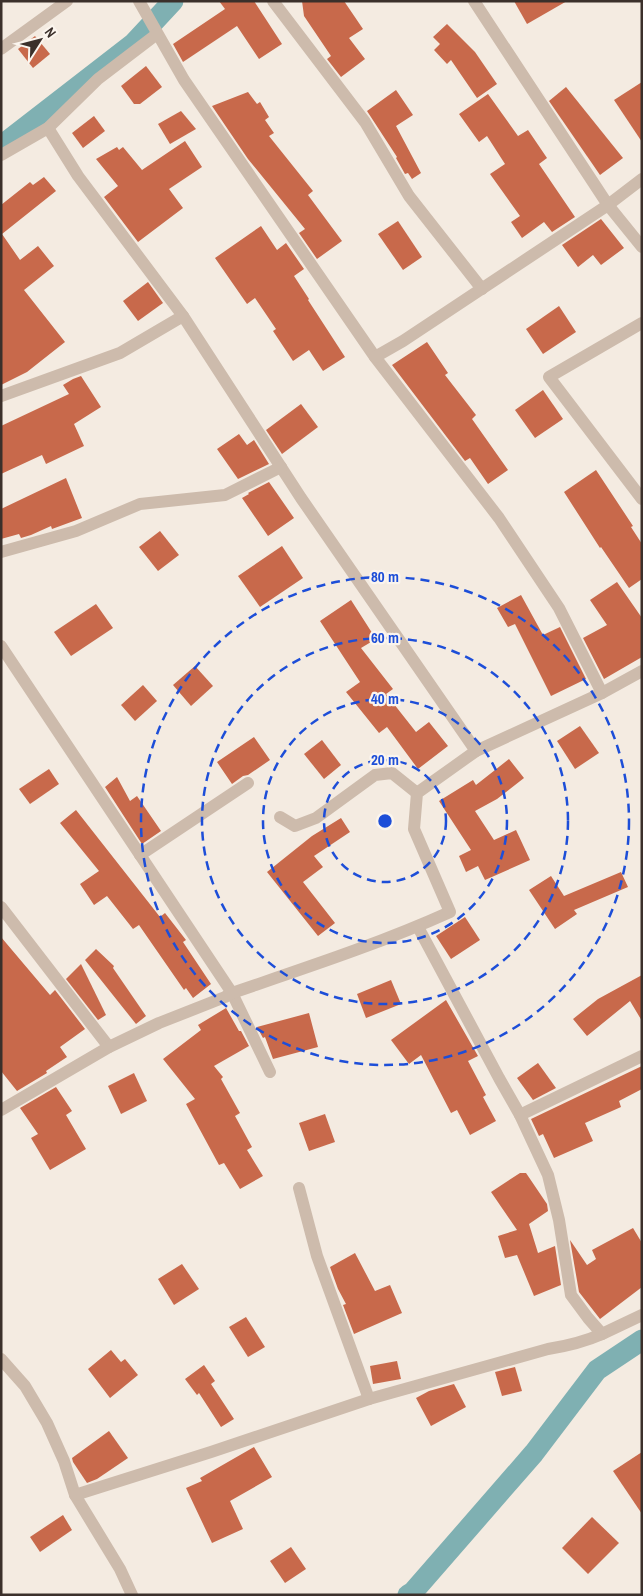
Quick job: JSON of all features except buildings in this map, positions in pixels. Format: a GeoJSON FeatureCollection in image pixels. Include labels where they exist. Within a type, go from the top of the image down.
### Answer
{"type":"FeatureCollection","features":[{"type":"Feature","properties":{"kind":"street"},"geometry":{"type":"LineString","coordinates":[[1,49],[67,1]]}},
{"type":"Feature","properties":{"kind":"street"},"geometry":{"type":"LineString","coordinates":[[139,1],[184,80],[375,357],[500,518],[559,608],[602,693]]}},
{"type":"Feature","properties":{"kind":"street"},"geometry":{"type":"LineString","coordinates":[[273,1],[365,122],[409,196],[482,289]]}},
{"type":"Feature","properties":{"kind":"street"},"geometry":{"type":"LineString","coordinates":[[474,1],[608,205],[642,248]]}},
{"type":"Feature","properties":{"kind":"street"},"geometry":{"type":"LineString","coordinates":[[1,155],[48,128],[98,79],[158,34]]}},
{"type":"Feature","properties":{"kind":"street"},"geometry":{"type":"LineString","coordinates":[[48,128],[78,176],[184,316],[281,467],[476,751]]}},
{"type":"Feature","properties":{"kind":"street"},"geometry":{"type":"LineString","coordinates":[[375,357],[403,341],[482,289],[608,205],[642,179]]}},
{"type":"Feature","properties":{"kind":"street"},"geometry":{"type":"LineString","coordinates":[[1,396],[120,353],[184,316]]}},
{"type":"Feature","properties":{"kind":"street"},"geometry":{"type":"LineString","coordinates":[[642,323],[549,377],[642,499]]}},
{"type":"Feature","properties":{"kind":"street"},"geometry":{"type":"LineString","coordinates":[[1,552],[76,531],[140,504],[224,495],[281,467]]}},
{"type":"Feature","properties":{"kind":"street"},"geometry":{"type":"LineString","coordinates":[[1,646],[232,993],[270,1072]]}},
{"type":"Feature","properties":{"kind":"street"},"geometry":{"type":"LineString","coordinates":[[1,1110],[109,1047],[159,1023],[232,993],[308,967],[450,912],[414,829],[417,793],[476,751],[602,693],[642,671]]}},
{"type":"Feature","properties":{"kind":"street"},"geometry":{"type":"LineString","coordinates":[[280,817],[295,826],[316,818],[375,775],[392,773],[417,793]]}},
{"type":"Feature","properties":{"kind":"street"},"geometry":{"type":"LineString","coordinates":[[140,856],[248,783]]}},
{"type":"Feature","properties":{"kind":"street"},"geometry":{"type":"LineString","coordinates":[[1,907],[109,1047]]}},
{"type":"Feature","properties":{"kind":"street"},"geometry":{"type":"LineString","coordinates":[[418,926],[520,1115],[548,1175],[559,1220],[571,1295],[602,1334]]}},
{"type":"Feature","properties":{"kind":"street"},"geometry":{"type":"LineString","coordinates":[[520,1115],[642,1056]]}},
{"type":"Feature","properties":{"kind":"street"},"geometry":{"type":"LineString","coordinates":[[299,1188],[317,1256],[369,1399]]}},
{"type":"Feature","properties":{"kind":"street"},"geometry":{"type":"LineString","coordinates":[[75,1495],[369,1399],[548,1349],[587,1341],[642,1316]]}},
{"type":"Feature","properties":{"kind":"street"},"geometry":{"type":"LineString","coordinates":[[1,1359],[25,1386],[47,1423],[64,1461],[75,1495],[120,1569],[132,1595]]}},
{"type":"Feature","properties":{"kind":"waterway"},"geometry":{"type":"LineString","coordinates":[[1,146],[134,43],[173,1]]}},
{"type":"Feature","properties":{"kind":"waterway"},"geometry":{"type":"LineString","coordinates":[[408,1595],[413,1592],[534,1453],[597,1370],[642,1340]]}}]}
